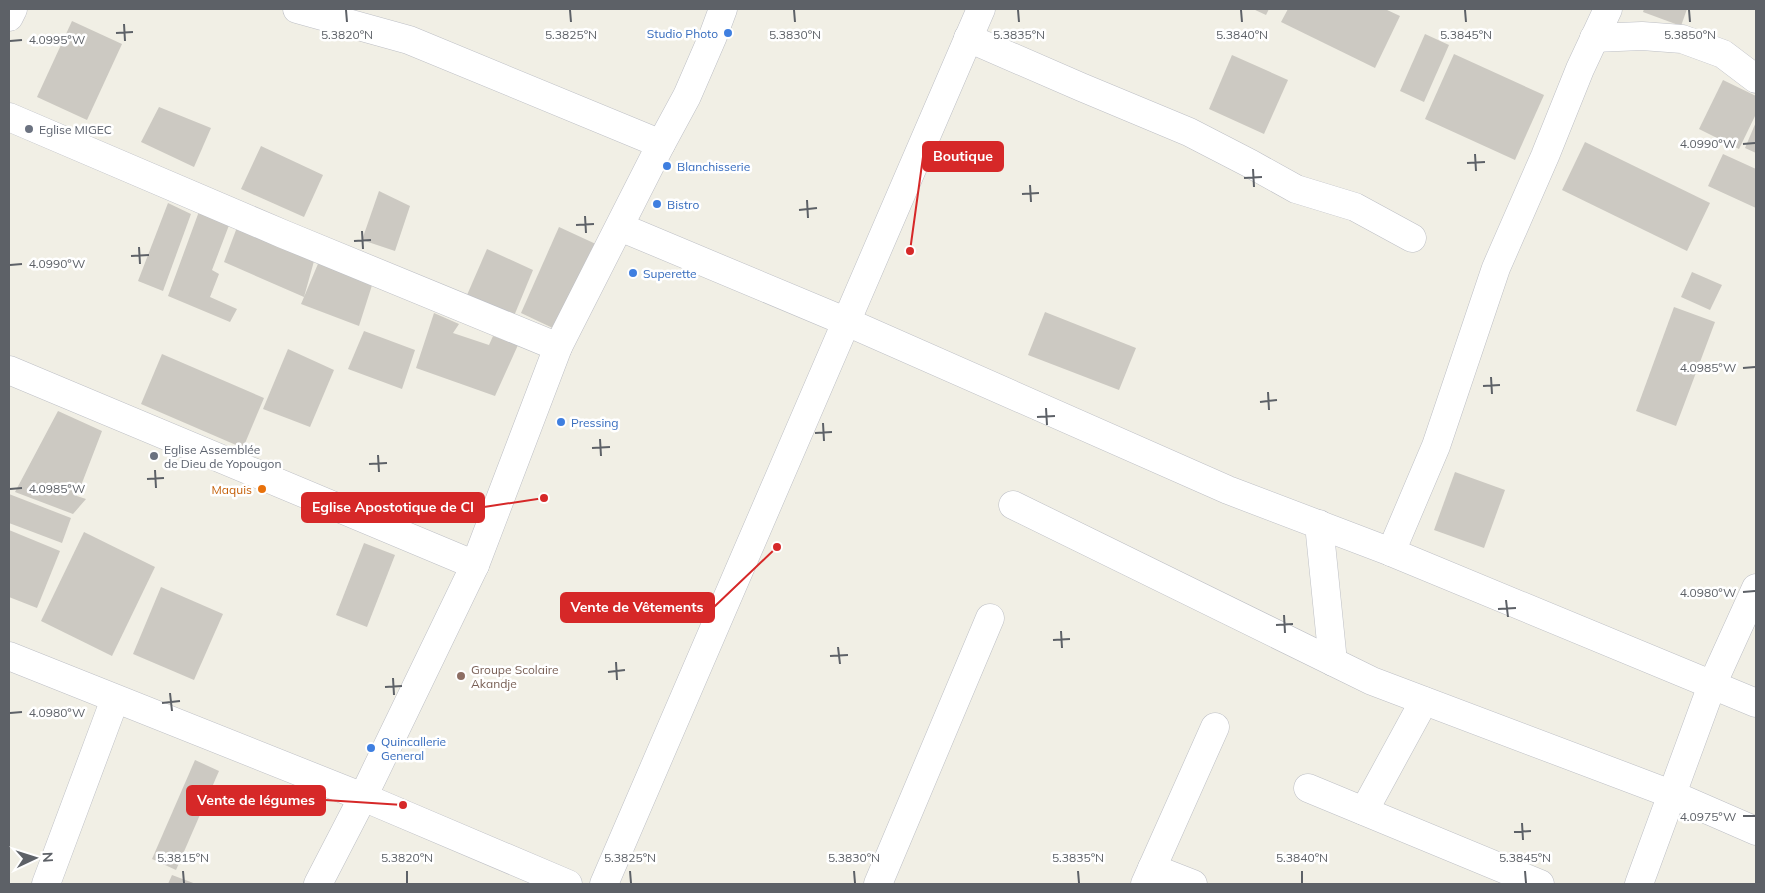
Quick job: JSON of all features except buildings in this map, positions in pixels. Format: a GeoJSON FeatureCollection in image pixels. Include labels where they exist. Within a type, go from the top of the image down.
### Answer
{"type":"FeatureCollection","features":[{"type":"Feature","properties":{"kind":"street"},"geometry":{"type":"LineString","coordinates":[[9,18],[13,9]]}},
{"type":"Feature","properties":{"kind":"street"},"geometry":{"type":"LineString","coordinates":[[296,9],[409,40],[660,144]]}},
{"type":"Feature","properties":{"kind":"street"},"geometry":{"type":"LineString","coordinates":[[318,884],[475,565],[558,347],[620,227],[660,144],[687,96],[723,9]]}},
{"type":"Feature","properties":{"kind":"street"},"geometry":{"type":"LineString","coordinates":[[604,884],[980,9]]}},
{"type":"Feature","properties":{"kind":"street"},"geometry":{"type":"LineString","coordinates":[[1391,552],[1436,446],[1496,268],[1608,9]]}},
{"type":"Feature","properties":{"kind":"street"},"geometry":{"type":"LineString","coordinates":[[1594,38],[1642,36],[1682,39],[1723,54],[1756,79]]}},
{"type":"Feature","properties":{"kind":"street"},"geometry":{"type":"LineString","coordinates":[[968,38],[1189,132],[1296,189],[1355,207],[1412,238]]}},
{"type":"Feature","properties":{"kind":"street"},"geometry":{"type":"LineString","coordinates":[[9,117],[283,234],[558,347]]}},
{"type":"Feature","properties":{"kind":"street"},"geometry":{"type":"LineString","coordinates":[[620,227],[847,322],[1228,490],[1391,552],[1756,702]]}},
{"type":"Feature","properties":{"kind":"street"},"geometry":{"type":"LineString","coordinates":[[9,370],[475,565]]}},
{"type":"Feature","properties":{"kind":"street"},"geometry":{"type":"LineString","coordinates":[[1013,505],[1372,681],[1671,794],[1756,831]]}},
{"type":"Feature","properties":{"kind":"street"},"geometry":{"type":"LineString","coordinates":[[1319,524],[1333,662]]}},
{"type":"Feature","properties":{"kind":"street"},"geometry":{"type":"LineString","coordinates":[[1640,884],[1712,685],[1756,588]]}},
{"type":"Feature","properties":{"kind":"street"},"geometry":{"type":"LineString","coordinates":[[878,884],[990,618]]}},
{"type":"Feature","properties":{"kind":"street"},"geometry":{"type":"LineString","coordinates":[[9,656],[362,797],[568,884]]}},
{"type":"Feature","properties":{"kind":"street"},"geometry":{"type":"LineString","coordinates":[[46,884],[115,699]]}},
{"type":"Feature","properties":{"kind":"street"},"geometry":{"type":"LineString","coordinates":[[1364,811],[1424,700]]}},
{"type":"Feature","properties":{"kind":"street"},"geometry":{"type":"LineString","coordinates":[[1194,884],[1148,876],[1215,727]]}},
{"type":"Feature","properties":{"kind":"street"},"geometry":{"type":"LineString","coordinates":[[1308,788],[1540,884]]}},
{"type":"Feature","properties":{"kind":"place","name":"Studio Photo"},"geometry":{"type":"Point","coordinates":[728,33]}},
{"type":"Feature","properties":{"kind":"place","name":"Eglise MIGEC"},"geometry":{"type":"Point","coordinates":[29,129]}},
{"type":"Feature","properties":{"kind":"place","name":"Blanchisserie"},"geometry":{"type":"Point","coordinates":[667,166]}},
{"type":"Feature","properties":{"kind":"place","name":"Bistro"},"geometry":{"type":"Point","coordinates":[657,204]}},
{"type":"Feature","properties":{"kind":"place","name":"Boutique"},"geometry":{"type":"Point","coordinates":[910,251]}},
{"type":"Feature","properties":{"kind":"place","name":"Superette"},"geometry":{"type":"Point","coordinates":[633,273]}},
{"type":"Feature","properties":{"kind":"place","name":"Pressing"},"geometry":{"type":"Point","coordinates":[561,422]}},
{"type":"Feature","properties":{"kind":"place","name":"Eglise Assemblée de Dieu de Yopougon"},"geometry":{"type":"Point","coordinates":[154,456]}},
{"type":"Feature","properties":{"kind":"place","name":"Maquis"},"geometry":{"type":"Point","coordinates":[262,489]}},
{"type":"Feature","properties":{"kind":"place","name":"Eglise Apostotique de CI"},"geometry":{"type":"Point","coordinates":[544,498]}},
{"type":"Feature","properties":{"kind":"place","name":"Vente de Vêtements"},"geometry":{"type":"Point","coordinates":[777,547]}},
{"type":"Feature","properties":{"kind":"place","name":"Groupe Scolaire Akandje"},"geometry":{"type":"Point","coordinates":[461,676]}},
{"type":"Feature","properties":{"kind":"place","name":"Quincallerie General"},"geometry":{"type":"Point","coordinates":[371,748]}},
{"type":"Feature","properties":{"kind":"place","name":"Vente de légumes"},"geometry":{"type":"Point","coordinates":[403,805]}}]}
